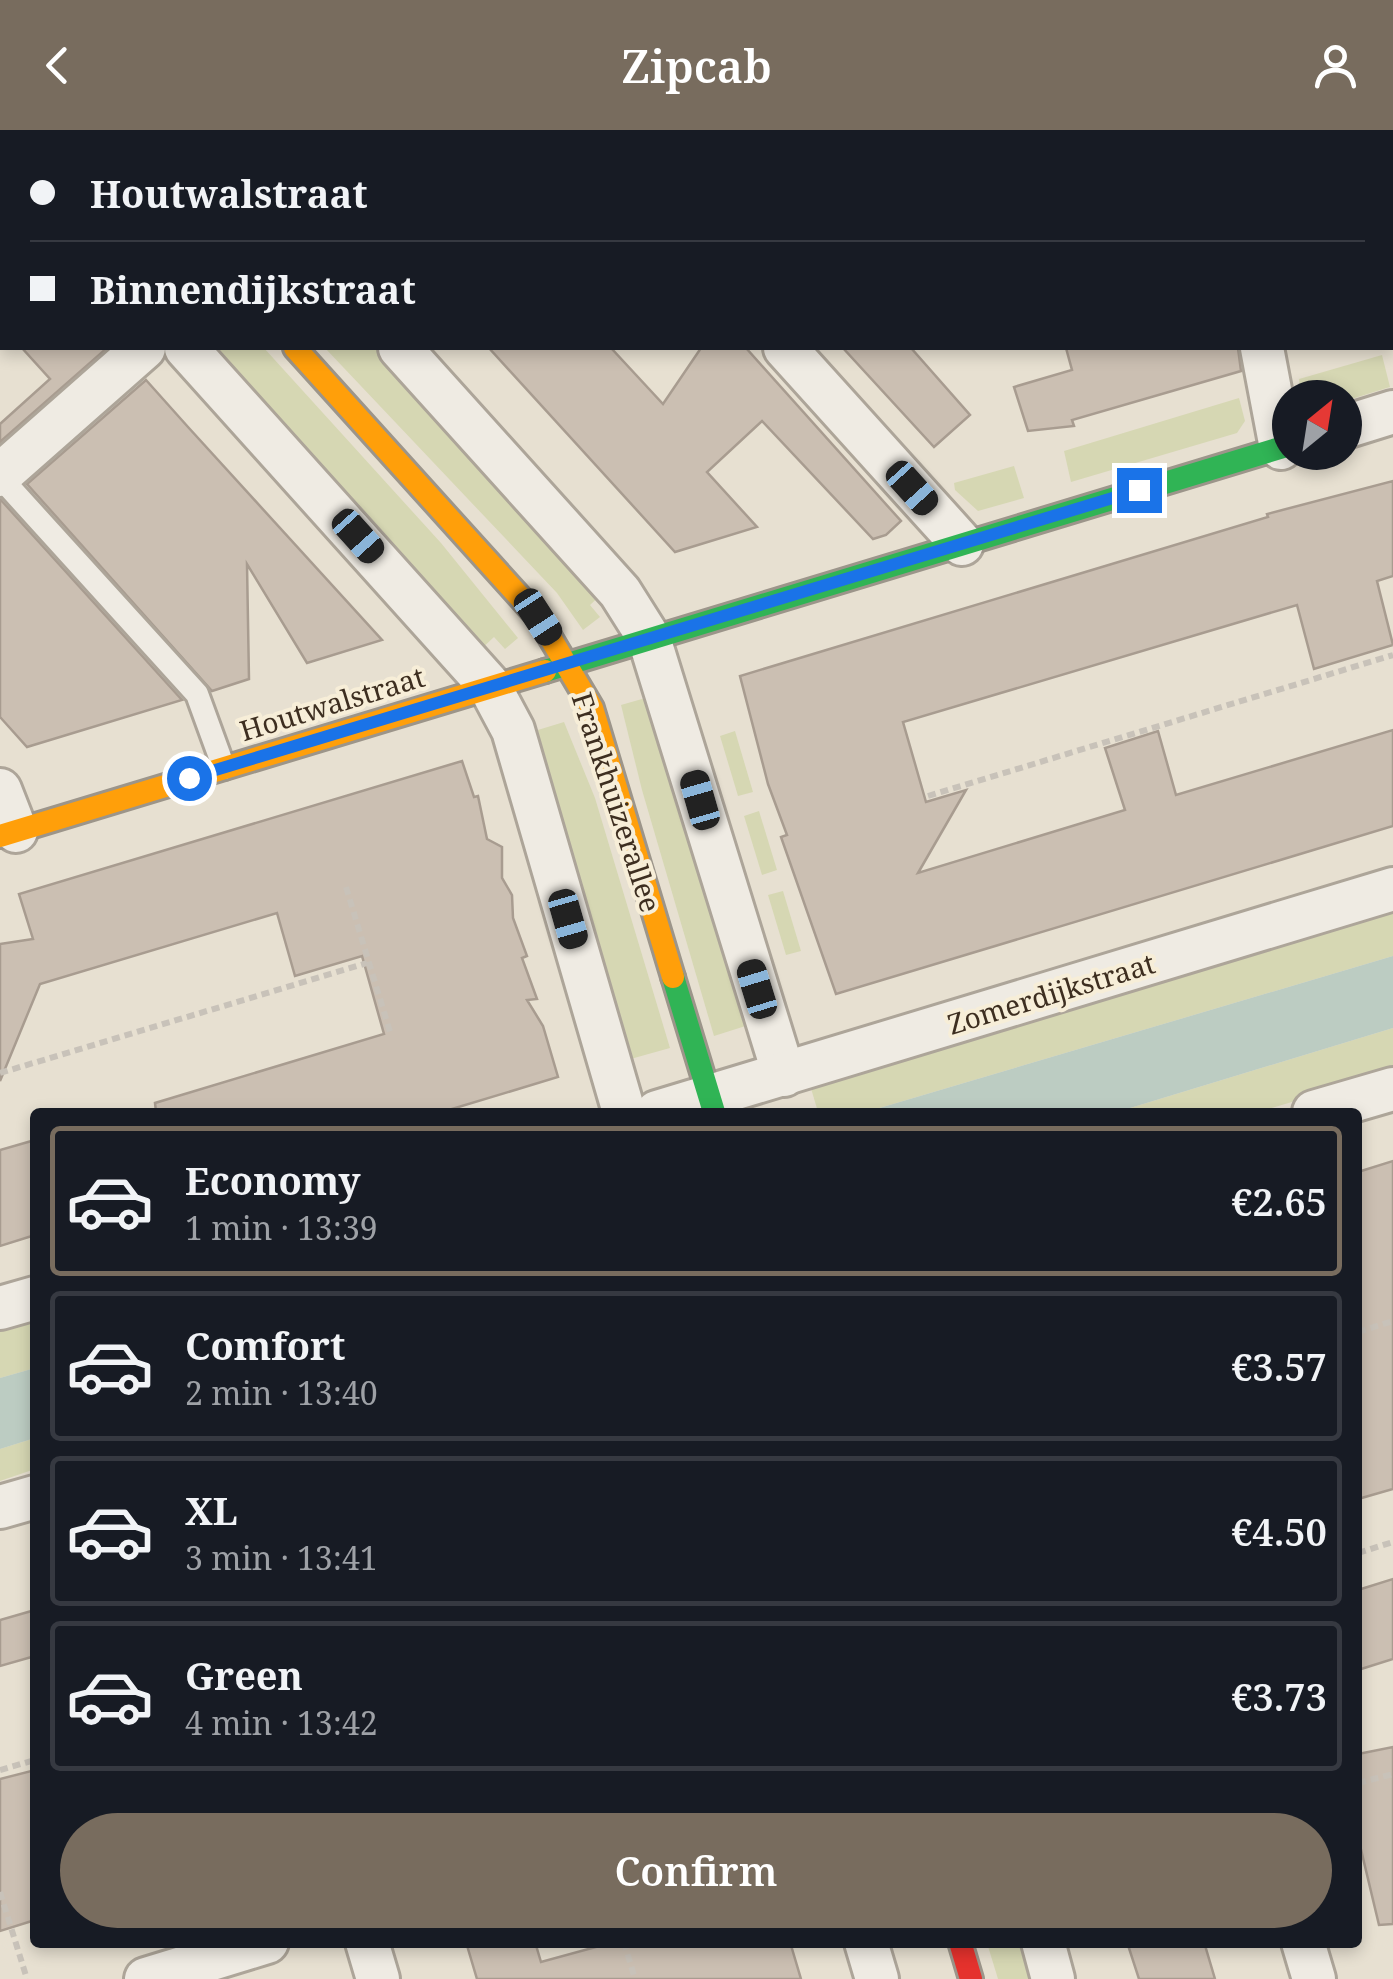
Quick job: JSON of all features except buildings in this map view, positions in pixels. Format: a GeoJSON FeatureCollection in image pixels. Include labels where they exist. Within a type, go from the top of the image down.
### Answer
{"type":"FeatureCollection","features":[{"type":"Feature","properties":{"kind":"street"},"geometry":{"type":"LineString","coordinates":[[0,476],[142,350]]}},
{"type":"Feature","properties":{"kind":"street"},"geometry":{"type":"LineString","coordinates":[[188,350],[489,686],[513,730],[623,1108]]}},
{"type":"Feature","properties":{"kind":"street","name":"Frankhuizerallee"},"geometry":{"type":"LineString","coordinates":[[298,350],[538,617],[592,708],[712,1106]]}},
{"type":"Feature","properties":{"kind":"street"},"geometry":{"type":"LineString","coordinates":[[402,350],[620,592],[649,638],[784,1075]]}},
{"type":"Feature","properties":{"kind":"street"},"geometry":{"type":"LineString","coordinates":[[786,350],[962,544]]}},
{"type":"Feature","properties":{"kind":"street"},"geometry":{"type":"LineString","coordinates":[[1262,350],[1272,389]]}},
{"type":"Feature","properties":{"kind":"street"},"geometry":{"type":"LineString","coordinates":[[1362,422],[1393,412]]}},
{"type":"Feature","properties":{"kind":"street","name":"Houtwalstraat"},"geometry":{"type":"LineString","coordinates":[[8,833],[1272,450]]}},
{"type":"Feature","properties":{"kind":"street"},"geometry":{"type":"LineString","coordinates":[[0,790],[8,833]]}},
{"type":"Feature","properties":{"kind":"street","name":"Zomerdijkstraat"},"geometry":{"type":"LineString","coordinates":[[712,1106],[784,1075],[1393,889]]}},
{"type":"Feature","properties":{"kind":"street"},"geometry":{"type":"LineString","coordinates":[[1327,1108],[1393,1088]]}},
{"type":"Feature","properties":{"kind":"street"},"geometry":{"type":"LineString","coordinates":[[0,1308],[30,1299]]}},
{"type":"Feature","properties":{"kind":"street"},"geometry":{"type":"LineString","coordinates":[[0,1507],[30,1498]]}},
{"type":"Feature","properties":{"kind":"street"},"geometry":{"type":"LineString","coordinates":[[146,1979],[248,1948]]}},
{"type":"Feature","properties":{"kind":"street"},"geometry":{"type":"LineString","coordinates":[[369,1948],[378,1979]]}},
{"type":"Feature","properties":{"kind":"street"},"geometry":{"type":"LineString","coordinates":[[868,1948],[876,1979]]}},
{"type":"Feature","properties":{"kind":"street"},"geometry":{"type":"LineString","coordinates":[[962,1948],[971,1979]]}},
{"type":"Feature","properties":{"kind":"street"},"geometry":{"type":"LineString","coordinates":[[1045,1948],[1053,1979]]}},
{"type":"Feature","properties":{"kind":"street"},"geometry":{"type":"LineString","coordinates":[[1305,1948],[1314,1979]]}},
{"type":"Feature","properties":{"kind":"lane"},"geometry":{"type":"LineString","coordinates":[[0,476],[198,694],[224,768]]}},
{"type":"Feature","properties":{"kind":"path"},"geometry":{"type":"LineString","coordinates":[[928,796],[1393,655]]}},
{"type":"Feature","properties":{"kind":"path"},"geometry":{"type":"LineString","coordinates":[[346,886],[391,1035]]}},
{"type":"Feature","properties":{"kind":"path"},"geometry":{"type":"LineString","coordinates":[[0,1073],[368,963]]}},
{"type":"Feature","properties":{"kind":"path"},"geometry":{"type":"LineString","coordinates":[[1362,1331],[1393,1321]]}},
{"type":"Feature","properties":{"kind":"path"},"geometry":{"type":"LineString","coordinates":[[1362,1552],[1393,1542]]}},
{"type":"Feature","properties":{"kind":"path"},"geometry":{"type":"LineString","coordinates":[[0,1770],[30,1761]]}},
{"type":"Feature","properties":{"kind":"path"},"geometry":{"type":"LineString","coordinates":[[1362,1781],[1393,1774]]}},
{"type":"Feature","properties":{"kind":"path"},"geometry":{"type":"LineString","coordinates":[[0,1892],[27,1979]]}},
{"type":"Feature","properties":{"kind":"path"},"geometry":{"type":"LineString","coordinates":[[626,1948],[636,1979]]}},
{"type":"Feature","properties":{"kind":"green space"},"geometry":{"type":"Polygon","coordinates":[[[205,350],[266,350],[441,543],[518,638],[505,649],[494,637],[478,652],[205,350]]]}},
{"type":"Feature","properties":{"kind":"green space"},"geometry":{"type":"Polygon","coordinates":[[[327,350],[387,350],[605,591],[590,605],[600,617],[583,630],[557,593],[327,350]]]}},
{"type":"Feature","properties":{"kind":"green space"},"geometry":{"type":"Polygon","coordinates":[[[1382,355],[1390,387],[1362,396],[1362,380],[1299,379],[1382,355]]]}},
{"type":"Feature","properties":{"kind":"green space"},"geometry":{"type":"Polygon","coordinates":[[[1239,398],[1245,421],[1237,433],[1071,482],[1064,451],[1239,398]]]}},
{"type":"Feature","properties":{"kind":"green space"},"geometry":{"type":"Polygon","coordinates":[[[1014,466],[1024,498],[978,511],[955,490],[954,483],[1014,466]]]}},
{"type":"Feature","properties":{"kind":"green space"},"geometry":{"type":"Polygon","coordinates":[[[656,695],[755,1023],[714,1036],[621,705],[656,695]]]}},
{"type":"Feature","properties":{"kind":"green space"},"geometry":{"type":"Polygon","coordinates":[[[564,722],[595,798],[670,1048],[627,1060],[528,733],[564,722]]]}},
{"type":"Feature","properties":{"kind":"green space"},"geometry":{"type":"Polygon","coordinates":[[[735,731],[753,792],[738,796],[720,736],[735,731]]]}},
{"type":"Feature","properties":{"kind":"green space"},"geometry":{"type":"Polygon","coordinates":[[[759,811],[777,870],[762,875],[744,816],[759,811]]]}},
{"type":"Feature","properties":{"kind":"green space"},"geometry":{"type":"Polygon","coordinates":[[[783,891],[801,951],[786,955],[768,895],[783,891]]]}},
{"type":"Feature","properties":{"kind":"green space"},"geometry":{"type":"Polygon","coordinates":[[[1393,909],[1393,956],[880,1108],[817,1108],[810,1085],[1393,909]]]}},
{"type":"Feature","properties":{"kind":"green space"},"geometry":{"type":"Polygon","coordinates":[[[1393,1028],[1393,1072],[1272,1108],[1130,1108],[1393,1028]]]}},
{"type":"Feature","properties":{"kind":"green space"},"geometry":{"type":"Polygon","coordinates":[[[30,1321],[30,1369],[0,1378],[0,1330],[30,1321]]]}},
{"type":"Feature","properties":{"kind":"green space"},"geometry":{"type":"Polygon","coordinates":[[[30,1440],[30,1471],[0,1481],[0,1449],[30,1440]]]}},
{"type":"Feature","properties":{"kind":"green space"},"geometry":{"type":"Polygon","coordinates":[[[989,1948],[1033,1948],[1042,1979],[998,1979],[989,1948]]]}},
{"type":"Feature","properties":{"kind":"shaded area"},"geometry":{"type":"Polygon","coordinates":[[[1393,956],[1393,1028],[1130,1108],[880,1108],[1393,956]]]}},
{"type":"Feature","properties":{"kind":"shaded area"},"geometry":{"type":"Polygon","coordinates":[[[30,1369],[30,1440],[0,1449],[0,1378],[30,1369]]]}},
{"type":"Feature","properties":{"kind":"traffic: fast"},"geometry":{"type":"LineString","coordinates":[[545,671],[1272,450]]}},
{"type":"Feature","properties":{"kind":"traffic: fast"},"geometry":{"type":"LineString","coordinates":[[673,977],[713,1108]]}},
{"type":"Feature","properties":{"kind":"traffic: slow"},"geometry":{"type":"LineString","coordinates":[[297,350],[538,617],[592,708],[673,977]]}},
{"type":"Feature","properties":{"kind":"traffic: slow"},"geometry":{"type":"LineString","coordinates":[[0,836],[545,671]]}},
{"type":"Feature","properties":{"kind":"traffic: jam"},"geometry":{"type":"LineString","coordinates":[[962,1948],[971,1979]]}},
{"type":"Feature","properties":{"kind":"route"},"geometry":{"type":"LineString","coordinates":[[189,778],[1139,490]]}}]}
